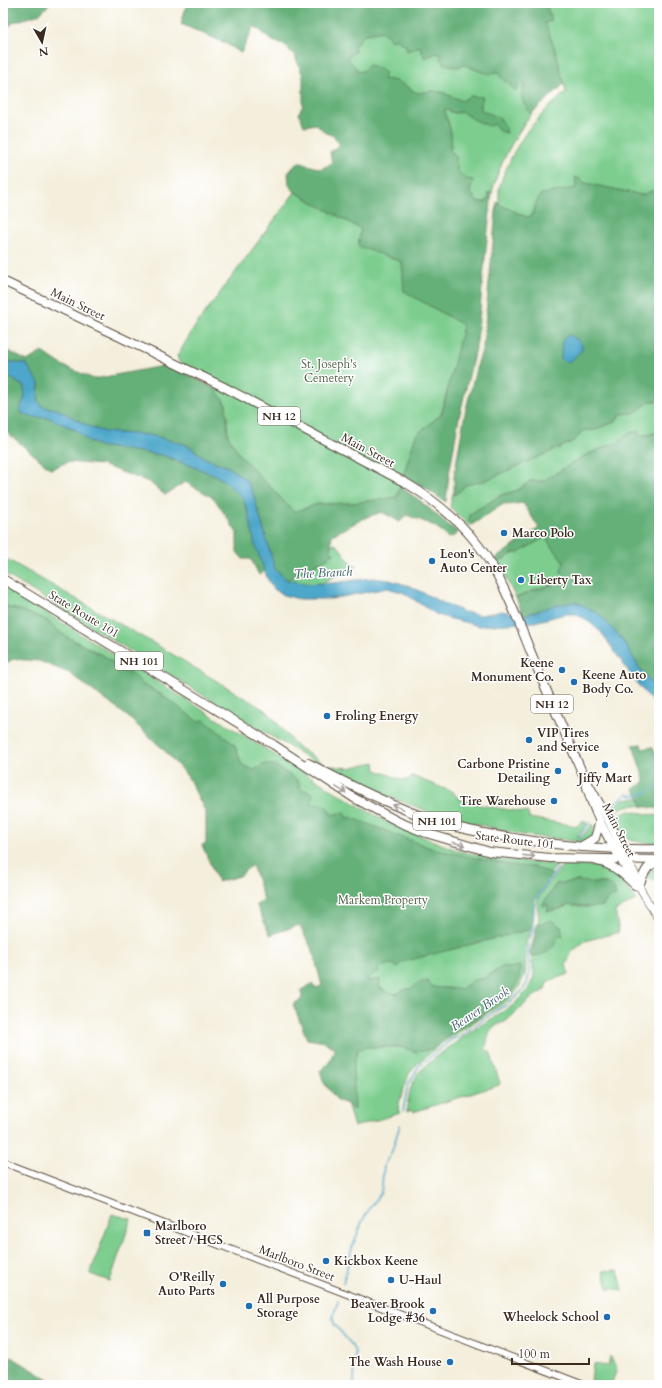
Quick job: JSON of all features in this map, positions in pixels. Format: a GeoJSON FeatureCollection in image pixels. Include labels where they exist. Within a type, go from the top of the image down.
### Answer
{"type":"FeatureCollection","features":[{"type":"Feature","properties":{"kind":"highway","name":"Main Street"},"geometry":{"type":"LineString","coordinates":[[3,282],[222,386],[406,483],[424,494],[447,512],[480,547],[493,568],[510,604],[584,778],[588,794],[600,821],[618,848]]}},
{"type":"Feature","properties":{"kind":"highway","name":"State Route 101"},"geometry":{"type":"LineString","coordinates":[[3,579],[274,746],[334,786],[364,804],[426,833],[490,852],[550,858],[623,858],[659,861]]}},
{"type":"Feature","properties":{"kind":"highway","name":"State Route 101"},"geometry":{"type":"LineString","coordinates":[[274,746],[360,790],[436,821],[489,835],[547,844],[659,849]]}},
{"type":"Feature","properties":{"kind":"highway","name":"Main Street"},"geometry":{"type":"LineString","coordinates":[[584,778],[607,817],[623,858]]}},
{"type":"Feature","properties":{"kind":"highway"},"geometry":{"type":"LineString","coordinates":[[576,846],[582,846],[595,838],[600,821]]}},
{"type":"Feature","properties":{"kind":"highway"},"geometry":{"type":"LineString","coordinates":[[582,858],[605,862],[638,885],[647,867],[652,863],[659,861]]}},
{"type":"Feature","properties":{"kind":"main road","name":"Main Street"},"geometry":{"type":"LineString","coordinates":[[623,858],[659,920]]}},
{"type":"Feature","properties":{"kind":"street","name":"Marlboro Street"},"geometry":{"type":"LineString","coordinates":[[3,1162],[584,1385]]}},
{"type":"Feature","properties":{"kind":"green space"},"geometry":{"type":"Polygon","coordinates":[[[3,3],[50,3],[40,14],[14,22],[3,31],[3,3]]]}},
{"type":"Feature","properties":{"kind":"green space"},"geometry":{"type":"Polygon","coordinates":[[[187,3],[546,3],[551,21],[545,23],[556,52],[564,84],[531,114],[524,105],[522,99],[523,88],[525,88],[524,85],[518,84],[518,89],[515,91],[508,81],[505,82],[499,75],[498,71],[491,74],[465,65],[455,67],[443,63],[440,58],[442,55],[435,53],[425,58],[420,46],[407,51],[406,45],[401,44],[397,38],[391,41],[387,35],[381,31],[362,36],[354,46],[355,52],[347,58],[355,66],[358,72],[363,71],[369,65],[376,67],[385,72],[383,79],[397,81],[417,93],[432,91],[442,92],[462,101],[470,96],[483,97],[481,110],[501,120],[507,133],[499,131],[495,124],[489,126],[462,112],[455,113],[445,109],[451,136],[450,150],[456,157],[457,170],[466,179],[473,180],[470,192],[477,202],[486,202],[489,198],[488,193],[492,193],[477,341],[459,418],[449,474],[446,502],[424,487],[403,476],[416,435],[442,414],[463,325],[404,291],[402,262],[358,246],[361,229],[295,192],[289,185],[288,173],[298,162],[321,169],[332,163],[330,152],[340,145],[334,136],[326,133],[316,124],[304,126],[299,113],[303,105],[303,76],[295,56],[284,45],[273,41],[254,26],[241,53],[227,44],[181,24],[187,3]]]}},
{"type":"Feature","properties":{"kind":"green space"},"geometry":{"type":"Polygon","coordinates":[[[546,3],[659,3],[659,192],[655,190],[642,195],[585,183],[578,178],[577,188],[536,203],[533,216],[526,217],[499,204],[499,188],[514,152],[527,131],[547,109],[566,92],[556,52],[544,23],[550,21],[546,3]]]}},
{"type":"Feature","properties":{"kind":"green space"},"geometry":{"type":"Polygon","coordinates":[[[381,31],[387,35],[391,41],[397,38],[406,45],[407,51],[420,46],[422,52],[432,56],[435,53],[442,55],[455,67],[465,65],[479,71],[498,71],[508,81],[511,87],[518,84],[524,85],[523,103],[531,114],[508,151],[499,171],[492,193],[488,193],[489,198],[486,202],[477,202],[470,192],[472,186],[457,170],[456,157],[450,150],[451,136],[445,109],[454,113],[464,113],[482,123],[491,125],[502,120],[481,110],[481,104],[462,101],[442,92],[432,91],[417,93],[397,81],[383,79],[363,71],[358,72],[347,58],[355,52],[354,46],[362,36],[381,31]]]}},
{"type":"Feature","properties":{"kind":"green space"},"geometry":{"type":"Polygon","coordinates":[[[575,177],[585,183],[642,195],[655,190],[659,192],[659,401],[651,401],[634,413],[620,414],[616,422],[605,425],[596,430],[583,430],[576,439],[570,443],[484,481],[465,485],[454,495],[454,476],[465,413],[483,347],[497,202],[526,217],[532,216],[536,203],[541,194],[576,188],[575,177]]]}},
{"type":"Feature","properties":{"kind":"green space","name":"St. Joseph's Cemetery"},"geometry":{"type":"Polygon","coordinates":[[[295,192],[361,229],[358,246],[402,262],[404,291],[464,325],[441,414],[416,436],[397,497],[354,503],[318,504],[294,512],[239,454],[228,436],[226,404],[217,392],[221,382],[179,362],[177,356],[196,325],[295,192]]]}},
{"type":"Feature","properties":{"kind":"green space"},"geometry":{"type":"Polygon","coordinates":[[[3,348],[27,361],[42,352],[64,366],[94,379],[168,365],[218,390],[217,392],[226,404],[228,436],[239,454],[294,512],[318,504],[354,503],[397,497],[400,487],[418,499],[458,533],[448,538],[438,528],[426,522],[406,515],[400,522],[382,512],[367,517],[332,535],[330,549],[334,554],[287,580],[275,569],[253,493],[246,480],[228,467],[205,458],[187,445],[150,435],[105,432],[92,428],[57,409],[43,407],[38,401],[39,383],[26,364],[3,361],[3,348]]]}},
{"type":"Feature","properties":{"kind":"green space"},"geometry":{"type":"Polygon","coordinates":[[[3,373],[24,386],[25,397],[20,409],[31,417],[50,418],[77,431],[85,439],[99,446],[162,455],[215,475],[226,482],[243,499],[249,514],[255,545],[265,571],[259,575],[251,559],[243,559],[237,552],[237,533],[214,498],[185,482],[165,495],[149,482],[102,465],[67,462],[51,469],[3,429],[3,373]]]}},
{"type":"Feature","properties":{"kind":"green space"},"geometry":{"type":"Polygon","coordinates":[[[651,401],[659,401],[658,432],[647,435],[638,435],[639,431],[629,433],[619,443],[607,446],[584,456],[543,481],[530,481],[518,490],[501,495],[470,514],[469,521],[473,524],[469,526],[450,507],[453,493],[460,491],[465,485],[484,481],[570,443],[576,439],[583,430],[596,430],[605,425],[616,422],[619,414],[634,413],[651,401]]]}},
{"type":"Feature","properties":{"kind":"green space"},"geometry":{"type":"Polygon","coordinates":[[[658,421],[659,693],[640,669],[622,639],[598,613],[576,602],[523,615],[516,598],[532,591],[566,581],[561,571],[564,562],[545,537],[499,562],[495,559],[539,528],[523,503],[506,505],[505,503],[473,524],[469,521],[470,514],[501,495],[518,490],[530,481],[543,481],[584,456],[607,446],[619,443],[629,433],[640,431],[638,435],[647,435],[657,432],[658,421]]]}},
{"type":"Feature","properties":{"kind":"green space"},"geometry":{"type":"Polygon","coordinates":[[[545,537],[564,562],[566,582],[534,590],[516,598],[498,562],[514,553],[518,553],[545,537]]]}},
{"type":"Feature","properties":{"kind":"green space"},"geometry":{"type":"Polygon","coordinates":[[[332,543],[340,548],[351,562],[358,566],[349,572],[335,576],[322,583],[309,584],[287,580],[334,554],[330,549],[332,543]]]}},
{"type":"Feature","properties":{"kind":"green space"},"geometry":{"type":"Polygon","coordinates":[[[3,557],[167,651],[268,712],[296,746],[326,765],[349,768],[375,762],[376,770],[403,780],[409,780],[412,776],[453,792],[458,798],[480,805],[528,813],[529,818],[577,826],[584,821],[587,823],[577,837],[581,838],[592,824],[594,827],[593,837],[583,842],[523,835],[438,815],[373,791],[325,768],[3,573],[3,557]]]}},
{"type":"Feature","properties":{"kind":"green space"},"geometry":{"type":"Polygon","coordinates":[[[3,586],[275,755],[395,826],[459,851],[504,860],[557,865],[532,899],[530,932],[526,943],[525,974],[518,989],[508,1000],[441,1044],[418,1063],[409,1074],[399,1103],[398,1109],[400,1113],[354,1127],[347,1103],[354,1110],[353,1067],[357,1049],[369,1047],[402,1047],[416,1052],[431,1049],[453,1032],[483,1015],[497,1003],[508,997],[520,967],[508,968],[504,966],[483,979],[474,980],[460,990],[433,987],[427,981],[421,982],[412,988],[396,994],[387,992],[366,979],[375,973],[370,963],[384,959],[398,967],[408,953],[512,878],[332,815],[310,804],[300,789],[298,781],[275,766],[265,764],[254,770],[242,765],[234,744],[197,721],[162,695],[143,685],[132,673],[120,670],[106,657],[65,636],[46,620],[23,611],[7,607],[3,598],[3,586]]]}},
{"type":"Feature","properties":{"kind":"green space","name":"Markem Property"},"geometry":{"type":"Polygon","coordinates":[[[3,598],[7,607],[23,611],[46,620],[65,636],[106,657],[120,670],[132,673],[143,685],[162,695],[197,721],[204,720],[234,744],[242,765],[254,770],[265,764],[275,765],[298,781],[300,789],[313,793],[311,804],[325,805],[332,815],[344,812],[346,818],[350,817],[436,850],[516,866],[536,867],[553,875],[535,900],[532,929],[402,962],[398,968],[392,964],[376,968],[379,971],[366,979],[370,981],[380,979],[379,988],[396,994],[403,990],[412,988],[419,982],[427,981],[433,987],[460,990],[474,980],[483,979],[504,966],[508,968],[520,966],[519,980],[508,997],[497,1003],[483,1015],[453,1032],[431,1049],[416,1052],[402,1047],[369,1047],[358,1049],[353,1067],[355,1110],[347,1104],[337,1100],[324,1083],[320,1071],[330,1061],[335,1048],[324,1042],[307,1039],[293,1004],[302,999],[301,990],[312,984],[315,988],[322,986],[313,951],[299,925],[270,935],[256,904],[264,900],[252,865],[239,876],[218,882],[202,845],[206,843],[206,813],[188,777],[163,749],[127,716],[69,673],[39,661],[13,659],[3,665],[3,598]]]}},
{"type":"Feature","properties":{"kind":"green space"},"geometry":{"type":"Polygon","coordinates":[[[641,744],[642,749],[652,747],[659,757],[659,809],[642,806],[640,798],[634,790],[636,787],[645,782],[633,745],[641,744]]]}},
{"type":"Feature","properties":{"kind":"green space"},"geometry":{"type":"Polygon","coordinates":[[[640,798],[642,806],[627,806],[612,811],[611,810],[622,800],[640,798]]]}},
{"type":"Feature","properties":{"kind":"green space"},"geometry":{"type":"Polygon","coordinates":[[[630,811],[659,816],[659,843],[641,843],[627,839],[620,833],[615,819],[617,816],[630,811]]]}},
{"type":"Feature","properties":{"kind":"green space"},"geometry":{"type":"Polygon","coordinates":[[[563,865],[587,865],[597,867],[613,874],[628,889],[636,900],[615,911],[619,932],[585,941],[572,952],[566,965],[569,974],[548,981],[544,991],[534,996],[505,1022],[497,1024],[490,1031],[485,1049],[490,1052],[500,1083],[499,1085],[413,1112],[412,1110],[407,1112],[411,1087],[418,1073],[437,1056],[470,1032],[512,1006],[527,991],[533,979],[534,973],[530,952],[539,918],[537,905],[538,898],[563,865]],[[578,881],[556,884],[542,905],[548,905],[548,911],[560,909],[568,905],[580,907],[603,906],[608,898],[607,883],[578,881]]]}},
{"type":"Feature","properties":{"kind":"green space"},"geometry":{"type":"Polygon","coordinates":[[[659,867],[659,880],[652,880],[649,878],[651,871],[659,867]]]}},
{"type":"Feature","properties":{"kind":"green space"},"geometry":{"type":"Polygon","coordinates":[[[578,881],[607,883],[614,888],[616,896],[608,898],[603,906],[599,907],[568,905],[560,909],[547,911],[548,905],[542,906],[556,884],[578,881]]]}},
{"type":"Feature","properties":{"kind":"green space"},"geometry":{"type":"Polygon","coordinates":[[[551,920],[561,927],[563,936],[558,936],[554,945],[547,953],[533,956],[530,952],[537,923],[541,924],[551,920]]]}},
{"type":"Feature","properties":{"kind":"green space"},"geometry":{"type":"Polygon","coordinates":[[[112,1214],[131,1219],[110,1281],[90,1274],[112,1214]]]}},
{"type":"Feature","properties":{"kind":"green space"},"geometry":{"type":"Polygon","coordinates":[[[618,1270],[623,1290],[608,1288],[603,1271],[618,1270]]]}},
{"type":"Feature","properties":{"kind":"green space"},"geometry":{"type":"Polygon","coordinates":[[[3,1352],[58,1385],[3,1385],[3,1352]]]}},
{"type":"Feature","properties":{"kind":"green space"},"geometry":{"type":"Polygon","coordinates":[[[610,1356],[617,1369],[611,1385],[603,1385],[591,1380],[593,1364],[608,1366],[610,1356]]]}},
{"type":"Feature","properties":{"kind":"water"},"geometry":{"type":"Polygon","coordinates":[[[569,335],[580,341],[583,349],[570,361],[566,362],[561,359],[562,342],[569,335]]]}},
{"type":"Feature","properties":{"kind":"water"},"geometry":{"type":"Polygon","coordinates":[[[3,361],[26,364],[39,383],[38,401],[43,407],[57,409],[92,428],[105,432],[150,435],[187,445],[205,458],[228,467],[246,480],[253,493],[275,569],[287,580],[309,584],[333,583],[373,578],[389,580],[410,586],[464,612],[481,615],[501,611],[525,615],[555,605],[576,602],[598,613],[622,639],[640,669],[659,693],[659,710],[636,682],[601,632],[584,618],[574,614],[565,614],[535,622],[479,626],[437,615],[404,593],[388,588],[331,599],[299,599],[283,595],[274,589],[268,580],[255,545],[249,514],[243,499],[226,482],[215,475],[162,455],[99,446],[85,439],[77,431],[50,418],[31,417],[23,414],[20,409],[25,397],[24,386],[3,373],[3,361]]]}},
{"type":"Feature","properties":{"kind":"waterway","name":"Beaver Brook"},"geometry":{"type":"LineString","coordinates":[[613,804],[627,794],[635,796],[640,795],[659,785]]}},
{"type":"Feature","properties":{"kind":"waterway","name":"Beaver Brook"},"geometry":{"type":"LineString","coordinates":[[579,837],[590,822]]}},
{"type":"Feature","properties":{"kind":"waterway","name":"Beaver Brook"},"geometry":{"type":"LineString","coordinates":[[403,1111],[408,1085],[419,1066],[451,1040],[463,1034],[508,1004],[523,990],[529,975],[528,952],[532,932],[535,900],[558,868]]}},
{"type":"Feature","properties":{"kind":"waterway","name":"Beaver Brook"},"geometry":{"type":"LineString","coordinates":[[343,1283],[352,1248],[362,1222],[370,1207],[381,1193],[384,1165],[392,1151],[400,1125]]}},
{"type":"Feature","properties":{"kind":"waterway","name":"Beaver Brook"},"geometry":{"type":"LineString","coordinates":[[338,1301],[333,1317],[334,1324],[351,1344],[355,1352],[354,1385]]}},
{"type":"Feature","properties":{"kind":"place","name":"Marco Polo"},"geometry":{"type":"Point","coordinates":[504,533]}},
{"type":"Feature","properties":{"kind":"place","name":"Leon's Auto Center"},"geometry":{"type":"Point","coordinates":[432,561]}},
{"type":"Feature","properties":{"kind":"place","name":"Liberty Tax"},"geometry":{"type":"Point","coordinates":[521,580]}},
{"type":"Feature","properties":{"kind":"place","name":"Keene Monument Co."},"geometry":{"type":"Point","coordinates":[562,670]}},
{"type":"Feature","properties":{"kind":"place","name":"Keene Auto Body Co."},"geometry":{"type":"Point","coordinates":[574,682]}},
{"type":"Feature","properties":{"kind":"place","name":"Froling Energy"},"geometry":{"type":"Point","coordinates":[327,716]}},
{"type":"Feature","properties":{"kind":"place","name":"VIP Tires and Service"},"geometry":{"type":"Point","coordinates":[529,740]}},
{"type":"Feature","properties":{"kind":"place","name":"Jiffy Mart"},"geometry":{"type":"Point","coordinates":[605,765]}},
{"type":"Feature","properties":{"kind":"place","name":"Carbone Pristine Detailing"},"geometry":{"type":"Point","coordinates":[558,771]}},
{"type":"Feature","properties":{"kind":"place","name":"Tire Warehouse"},"geometry":{"type":"Point","coordinates":[554,801]}},
{"type":"Feature","properties":{"kind":"place","name":"Marlboro Street / HCS"},"geometry":{"type":"Point","coordinates":[147,1233]}},
{"type":"Feature","properties":{"kind":"place","name":"Kickbox Keene"},"geometry":{"type":"Point","coordinates":[326,1261]}},
{"type":"Feature","properties":{"kind":"place","name":"U-Haul"},"geometry":{"type":"Point","coordinates":[391,1280]}},
{"type":"Feature","properties":{"kind":"place","name":"O'Reilly Auto Parts"},"geometry":{"type":"Point","coordinates":[223,1284]}},
{"type":"Feature","properties":{"kind":"place","name":"All Purpose Storage"},"geometry":{"type":"Point","coordinates":[249,1306]}},
{"type":"Feature","properties":{"kind":"place","name":"Beaver Brook Lodge #36"},"geometry":{"type":"Point","coordinates":[433,1311]}},
{"type":"Feature","properties":{"kind":"place","name":"Wheelock School"},"geometry":{"type":"Point","coordinates":[607,1317]}},
{"type":"Feature","properties":{"kind":"place","name":"The Wash House"},"geometry":{"type":"Point","coordinates":[450,1362]}},
{"type":"Feature","properties":{"kind":"water label","name":"The Branch"},"geometry":{"type":"Point","coordinates":[323,573]}}]}
